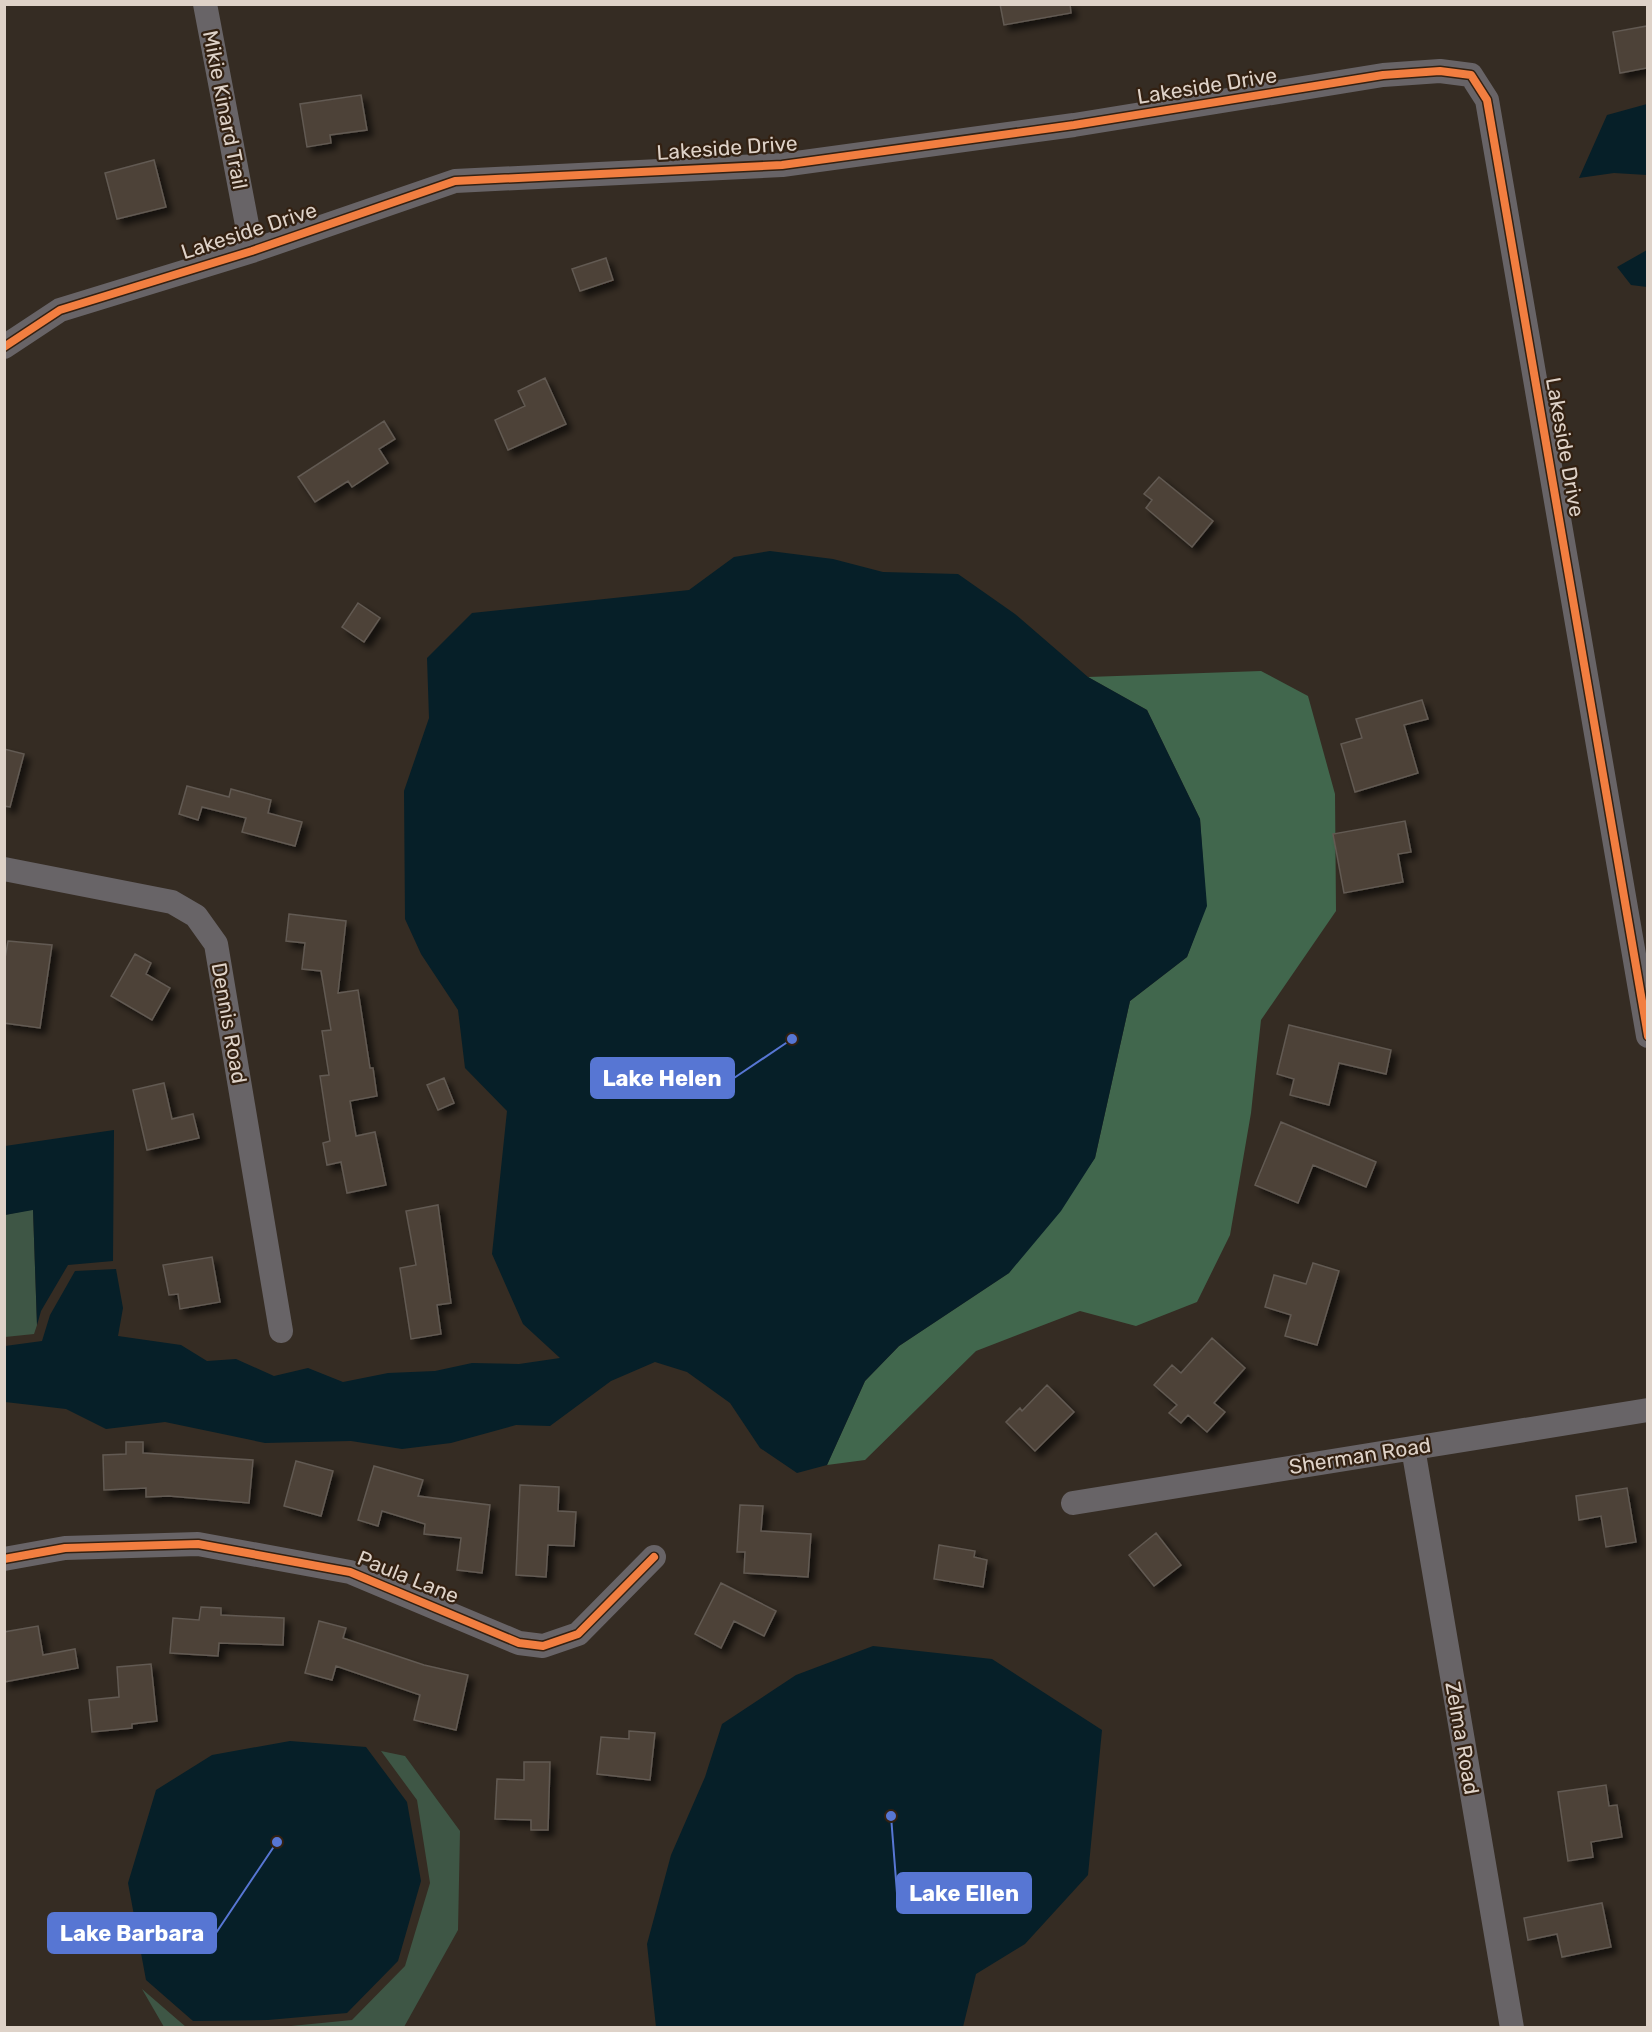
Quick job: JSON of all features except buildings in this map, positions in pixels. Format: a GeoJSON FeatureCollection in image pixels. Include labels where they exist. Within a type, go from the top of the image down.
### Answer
{"type":"FeatureCollection","features":[{"type":"Feature","properties":{"kind":"street","name":"Mikie Kinard Trail"},"geometry":{"type":"LineString","coordinates":[[205,4],[252,250]]}},
{"type":"Feature","properties":{"kind":"street","name":"Lakeside Drive"},"geometry":{"type":"LineString","coordinates":[[4,347],[60,310],[252,250],[455,180],[782,165],[1074,125],[1383,75],[1440,71],[1471,75],[1487,100],[1647,1036]]}},
{"type":"Feature","properties":{"kind":"street","name":"Dennis Road"},"geometry":{"type":"LineString","coordinates":[[4,869],[172,902],[196,916],[216,944],[281,1331]]}},
{"type":"Feature","properties":{"kind":"street","name":"Sherman Road"},"geometry":{"type":"LineString","coordinates":[[1073,1503],[1647,1410]]}},
{"type":"Feature","properties":{"kind":"street","name":"Zelma Road"},"geometry":{"type":"LineString","coordinates":[[1413,1448],[1512,2028]]}},
{"type":"Feature","properties":{"kind":"street","name":"Paula Lane"},"geometry":{"type":"LineString","coordinates":[[4,1559],[65,1548],[198,1545],[350,1572],[519,1642],[543,1647],[578,1634],[654,1557]]}},
{"type":"Feature","properties":{"kind":"green space"},"geometry":{"type":"Polygon","coordinates":[[[1261,671],[1308,696],[1335,794],[1336,911],[1261,1020],[1251,1113],[1230,1235],[1197,1302],[1136,1326],[1080,1311],[976,1351],[865,1460],[827,1465],[865,1381],[899,1346],[1009,1273],[1095,1158],[1130,1001],[1187,957],[1206,906],[1200,819],[1147,710],[1088,677],[1261,671]]]}},
{"type":"Feature","properties":{"kind":"green space"},"geometry":{"type":"Polygon","coordinates":[[[33,1209],[37,1325],[34,1334],[5,1337],[5,1215],[33,1209]]]}},
{"type":"Feature","properties":{"kind":"green space"},"geometry":{"type":"Polygon","coordinates":[[[381,1751],[405,1756],[460,1831],[458,1930],[404,2027],[281,2027],[352,2020],[405,1966],[430,1883],[417,1800],[381,1751]]]}},
{"type":"Feature","properties":{"kind":"green space"},"geometry":{"type":"Polygon","coordinates":[[[142,1989],[186,2027],[164,2027],[142,1989]]]}},
{"type":"Feature","properties":{"kind":"water"},"geometry":{"type":"Polygon","coordinates":[[[1647,104],[1647,175],[1614,173],[1579,178],[1607,115],[1647,104]]]}},
{"type":"Feature","properties":{"kind":"water"},"geometry":{"type":"Polygon","coordinates":[[[1647,250],[1647,287],[1631,285],[1617,267],[1647,250]]]}},
{"type":"Feature","properties":{"kind":"water"},"geometry":{"type":"Polygon","coordinates":[[[770,551],[833,559],[883,572],[958,574],[1015,614],[1088,677],[1147,710],[1200,819],[1207,906],[1187,957],[1130,1001],[1095,1158],[1061,1211],[1009,1273],[899,1346],[865,1381],[827,1465],[797,1473],[760,1448],[730,1403],[687,1372],[655,1362],[611,1381],[550,1426],[516,1425],[451,1443],[402,1449],[351,1441],[265,1443],[165,1422],[106,1429],[66,1409],[5,1402],[5,1346],[42,1341],[50,1315],[75,1271],[116,1269],[123,1308],[118,1336],[181,1345],[207,1361],[236,1359],[274,1376],[308,1368],[343,1382],[388,1373],[435,1371],[472,1363],[519,1364],[560,1358],[523,1324],[492,1254],[507,1111],[465,1068],[458,1010],[421,954],[405,919],[404,791],[429,718],[427,658],[472,613],[689,590],[734,557],[770,551]]]}},
{"type":"Feature","properties":{"kind":"water"},"geometry":{"type":"Polygon","coordinates":[[[114,1130],[113,1261],[68,1265],[41,1311],[37,1325],[33,1210],[5,1215],[5,1146],[114,1130]]]}},
{"type":"Feature","properties":{"kind":"water"},"geometry":{"type":"Polygon","coordinates":[[[873,1646],[992,1659],[1102,1730],[1088,1875],[1025,1944],[976,1974],[963,2027],[656,2027],[647,1944],[671,1855],[705,1777],[722,1724],[796,1675],[873,1646]]]}},
{"type":"Feature","properties":{"kind":"water"},"geometry":{"type":"Polygon","coordinates":[[[290,1741],[366,1747],[407,1802],[421,1881],[398,1961],[347,2013],[268,2020],[193,2021],[146,1980],[128,1883],[156,1790],[212,1755],[290,1741]]]}},
{"type":"Feature","properties":{"kind":"cycle path"},"geometry":{"type":"LineString","coordinates":[[4,347],[60,310],[252,251],[455,181],[782,165],[1074,125],[1383,75],[1440,71],[1471,75],[1487,100],[1648,1036]]}},
{"type":"Feature","properties":{"kind":"cycle path"},"geometry":{"type":"LineString","coordinates":[[4,1559],[65,1548],[198,1544],[350,1572],[519,1643],[543,1646],[578,1634],[654,1557]]}},
{"type":"Feature","properties":{"kind":"place","name":"Lake Helen"},"geometry":{"type":"Point","coordinates":[792,1039]}},
{"type":"Feature","properties":{"kind":"place","name":"Lake Ellen"},"geometry":{"type":"Point","coordinates":[891,1816]}},
{"type":"Feature","properties":{"kind":"place","name":"Lake Barbara"},"geometry":{"type":"Point","coordinates":[277,1842]}}]}
